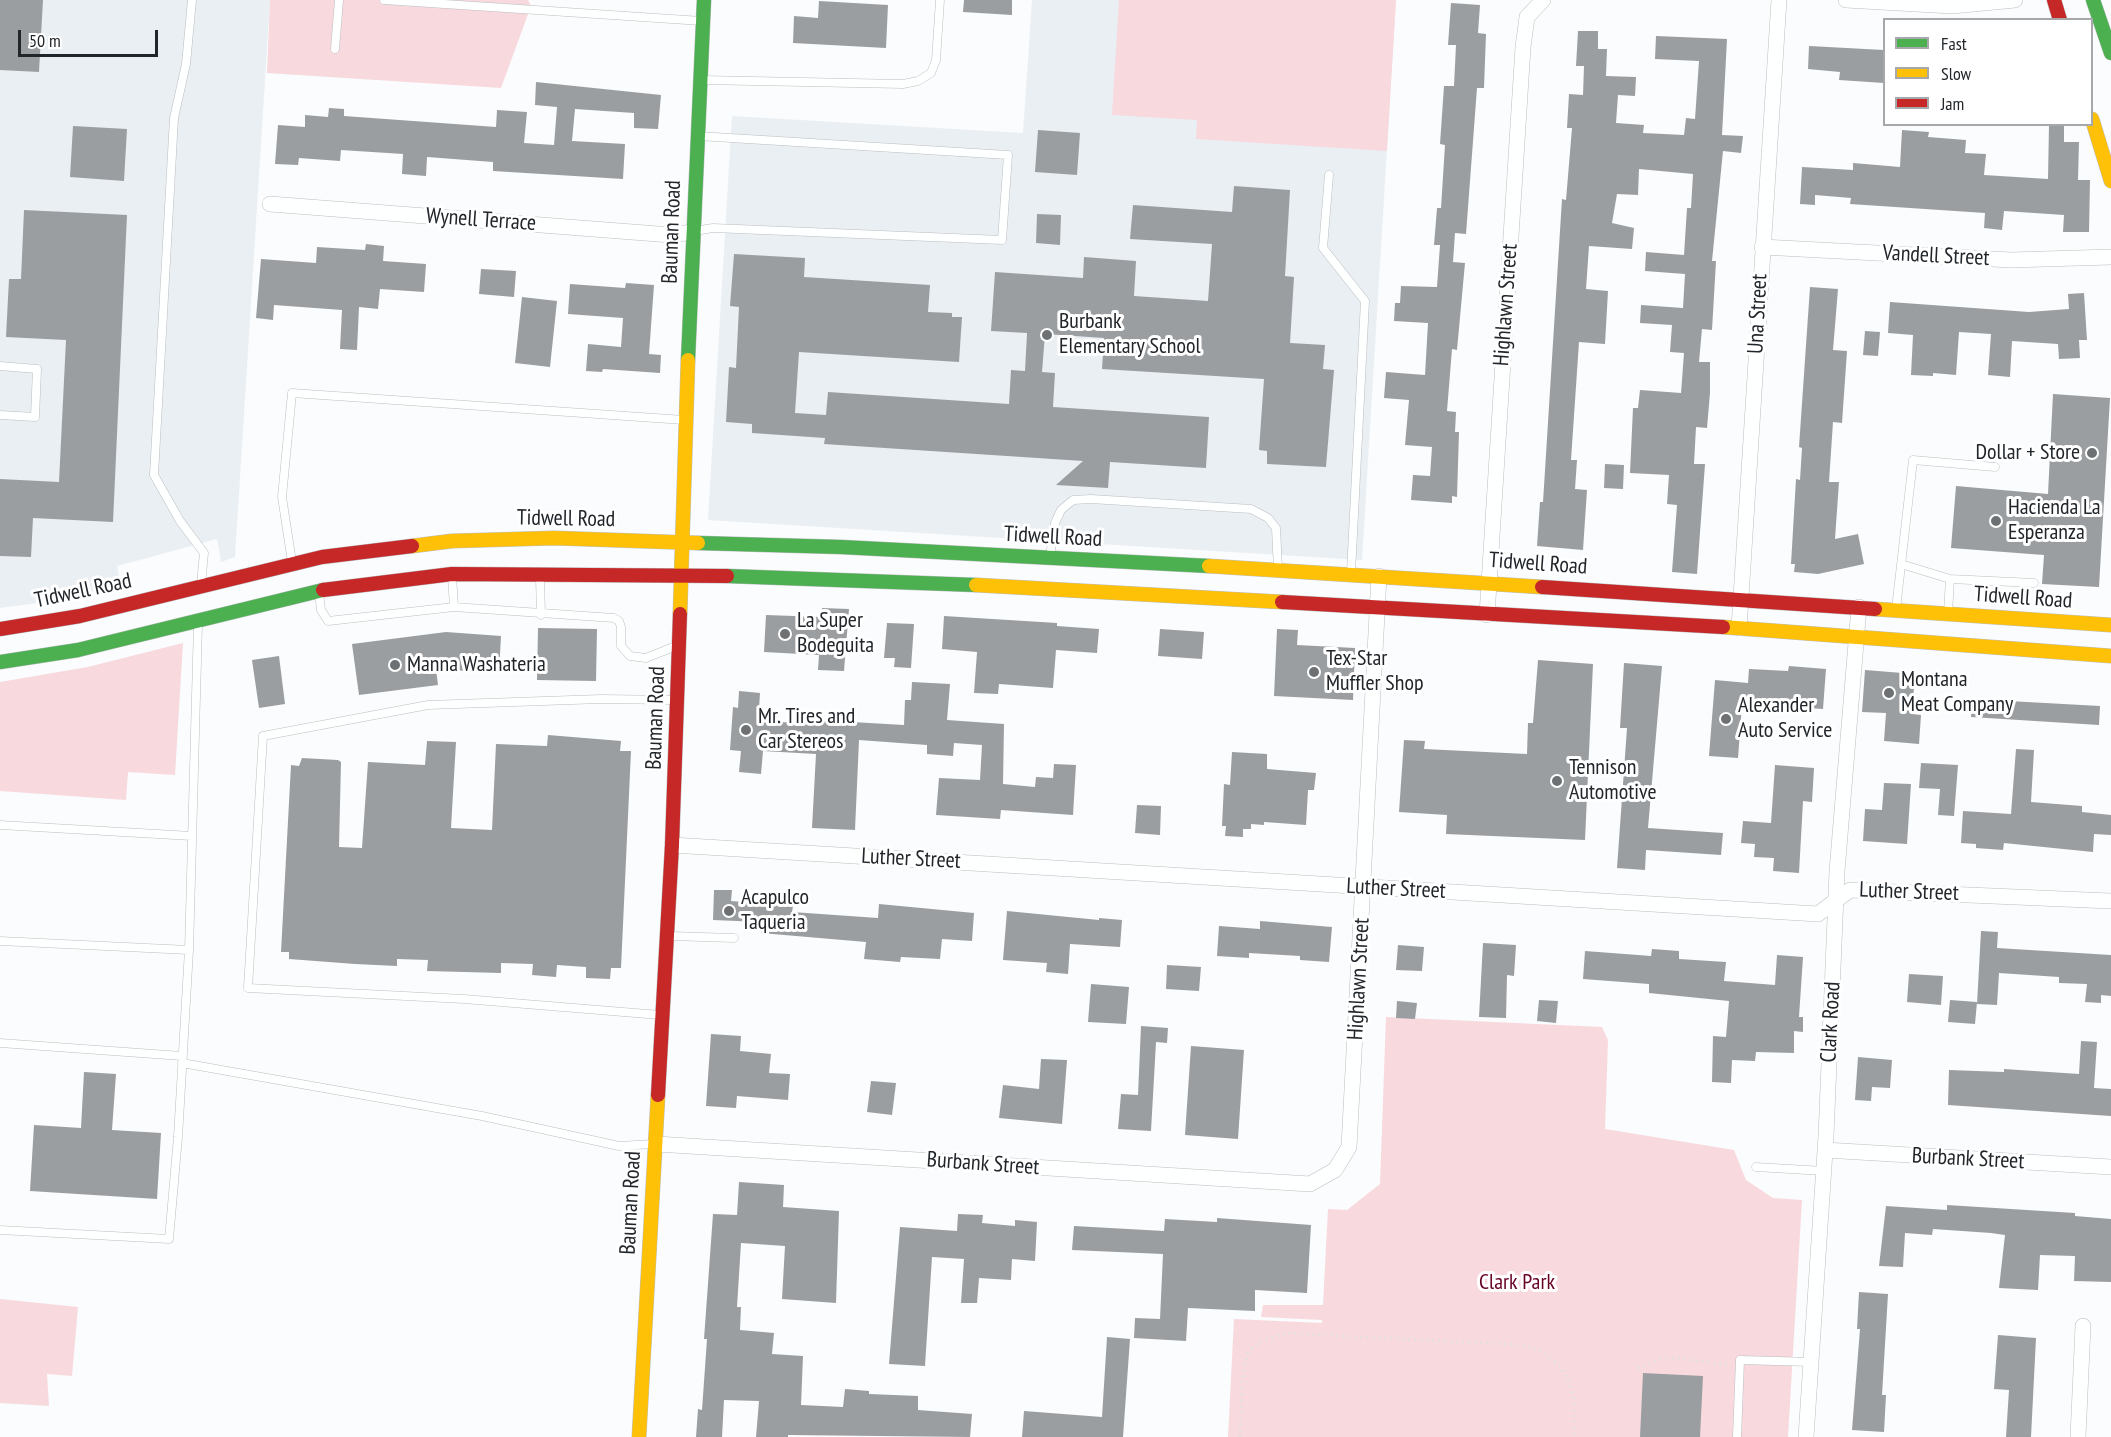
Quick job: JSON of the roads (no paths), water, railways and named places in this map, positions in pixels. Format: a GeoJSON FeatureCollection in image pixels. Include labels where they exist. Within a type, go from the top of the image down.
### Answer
{"type":"FeatureCollection","features":[{"type":"Feature","properties":{"kind":"main road","name":"Bauman Road"},"geometry":{"type":"LineString","coordinates":[[639,1437],[664,1015],[679,700],[692,232],[704,0]]}},
{"type":"Feature","properties":{"kind":"main road"},"geometry":{"type":"LineString","coordinates":[[2054,0],[2059,18]]}},
{"type":"Feature","properties":{"kind":"main road"},"geometry":{"type":"LineString","coordinates":[[2093,0],[2111,53]]}},
{"type":"Feature","properties":{"kind":"main road"},"geometry":{"type":"LineString","coordinates":[[2093,125],[2110,175]]}},
{"type":"Feature","properties":{"kind":"main road","name":"Tidwell Road"},"geometry":{"type":"LineString","coordinates":[[5,645],[78,650],[452,558],[554,538],[682,542],[937,567],[1156,580],[1278,570],[1859,607],[1948,614],[2003,633],[2111,656]]}},
{"type":"Feature","properties":{"kind":"main road","name":"Tidwell Road"},"geometry":{"type":"LineString","coordinates":[[5,645],[80,616],[322,557],[452,558],[540,575],[681,576],[937,567],[1050,558],[1156,580],[1377,610],[1739,628],[1857,638],[2003,633],[2111,625]]}},
{"type":"Feature","properties":{"kind":"main road"},"geometry":{"type":"LineString","coordinates":[[198,622],[201,585]]}},
{"type":"Feature","properties":{"kind":"street","name":"Highlawn Street"},"geometry":{"type":"LineString","coordinates":[[1487,615],[1523,47],[1527,18],[1543,0]]}},
{"type":"Feature","properties":{"kind":"street","name":"Una Street"},"geometry":{"type":"LineString","coordinates":[[1739,628],[1779,0]]}},
{"type":"Feature","properties":{"kind":"street"},"geometry":{"type":"LineString","coordinates":[[1846,0],[1952,6],[2015,0]]}},
{"type":"Feature","properties":{"kind":"street","name":"Wynell Terrace"},"geometry":{"type":"LineString","coordinates":[[270,204],[671,235],[692,232]]}},
{"type":"Feature","properties":{"kind":"street","name":"Vandell Street"},"geometry":{"type":"LineString","coordinates":[[1762,247],[2011,260],[2111,258]]}},
{"type":"Feature","properties":{"kind":"street","name":"Highlawn Street"},"geometry":{"type":"LineString","coordinates":[[1310,1184],[1335,1170],[1349,1147],[1379,576]]}},
{"type":"Feature","properties":{"kind":"street","name":"Clark Road"},"geometry":{"type":"LineString","coordinates":[[1806,1437],[1826,1150],[1837,871],[1859,607]]}},
{"type":"Feature","properties":{"kind":"street","name":"Luther Street"},"geometry":{"type":"LineString","coordinates":[[672,845],[1818,914],[1850,890],[2111,901]]}},
{"type":"Feature","properties":{"kind":"street","name":"Burbank Street"},"geometry":{"type":"LineString","coordinates":[[656,1144],[1310,1184]]}},
{"type":"Feature","properties":{"kind":"street","name":"Burbank Street"},"geometry":{"type":"LineString","coordinates":[[1826,1150],[2111,1167]]}},
{"type":"Feature","properties":{"kind":"street"},"geometry":{"type":"LineString","coordinates":[[2078,1437],[2083,1326]]}},
{"type":"Feature","properties":{"kind":"lane"},"geometry":{"type":"LineString","coordinates":[[192,0],[186,64],[174,118],[154,475],[180,520],[204,553],[201,585]]}},
{"type":"Feature","properties":{"kind":"lane"},"geometry":{"type":"LineString","coordinates":[[335,49],[339,0]]}},
{"type":"Feature","properties":{"kind":"lane"},"geometry":{"type":"LineString","coordinates":[[384,0],[703,22]]}},
{"type":"Feature","properties":{"kind":"lane"},"geometry":{"type":"LineString","coordinates":[[700,80],[903,84],[918,81],[932,73],[936,60],[940,0]]}},
{"type":"Feature","properties":{"kind":"lane"},"geometry":{"type":"LineString","coordinates":[[692,232],[713,228],[1002,240],[1008,155],[697,136]]}},
{"type":"Feature","properties":{"kind":"lane"},"geometry":{"type":"LineString","coordinates":[[1329,175],[1323,248],[1365,300],[1351,574]]}},
{"type":"Feature","properties":{"kind":"lane"},"geometry":{"type":"LineString","coordinates":[[0,366],[37,369],[35,417],[0,415]]}},
{"type":"Feature","properties":{"kind":"lane"},"geometry":{"type":"LineString","coordinates":[[292,563],[282,497],[292,393],[686,420]]}},
{"type":"Feature","properties":{"kind":"lane"},"geometry":{"type":"LineString","coordinates":[[1896,611],[1913,460],[1995,467]]}},
{"type":"Feature","properties":{"kind":"lane"},"geometry":{"type":"LineString","coordinates":[[1050,558],[1055,523],[1060,510],[1073,500],[1091,499],[1251,509],[1268,518],[1276,528],[1278,570]]}},
{"type":"Feature","properties":{"kind":"lane"},"geometry":{"type":"LineString","coordinates":[[452,558],[454,607]]}},
{"type":"Feature","properties":{"kind":"lane"},"geometry":{"type":"LineString","coordinates":[[1901,564],[1950,579],[2034,583]]}},
{"type":"Feature","properties":{"kind":"lane"},"geometry":{"type":"LineString","coordinates":[[540,575],[541,615]]}},
{"type":"Feature","properties":{"kind":"lane"},"geometry":{"type":"LineString","coordinates":[[1948,614],[1950,579]]}},
{"type":"Feature","properties":{"kind":"lane"},"geometry":{"type":"LineString","coordinates":[[319,591],[321,610],[328,621],[454,607],[541,615],[614,618],[619,621],[621,627],[621,646],[630,656],[646,658],[680,644]]}},
{"type":"Feature","properties":{"kind":"lane"},"geometry":{"type":"LineString","coordinates":[[0,1230],[168,1239],[189,950],[198,622]]}},
{"type":"Feature","properties":{"kind":"lane"},"geometry":{"type":"LineString","coordinates":[[664,1015],[464,999],[248,988],[263,736],[428,705],[601,699],[679,700]]}},
{"type":"Feature","properties":{"kind":"lane"},"geometry":{"type":"LineString","coordinates":[[0,825],[192,836]]}},
{"type":"Feature","properties":{"kind":"lane"},"geometry":{"type":"LineString","coordinates":[[668,935],[734,938]]}},
{"type":"Feature","properties":{"kind":"lane"},"geometry":{"type":"LineString","coordinates":[[0,940],[189,950]]}},
{"type":"Feature","properties":{"kind":"lane"},"geometry":{"type":"LineString","coordinates":[[0,1042],[182,1060],[482,1116],[619,1146],[656,1144]]}},
{"type":"Feature","properties":{"kind":"lane"},"geometry":{"type":"LineString","coordinates":[[1756,1167],[1824,1171]]}},
{"type":"Feature","properties":{"kind":"lane"},"geometry":{"type":"LineString","coordinates":[[1737,1437],[1740,1360],[1812,1362]]}},
{"type":"Feature","properties":{"kind":"place","name":"Burbank Elementary School"},"geometry":{"type":"Point","coordinates":[1047,335]}},
{"type":"Feature","properties":{"kind":"place","name":"Dollar + Store"},"geometry":{"type":"Point","coordinates":[2092,453]}},
{"type":"Feature","properties":{"kind":"place","name":"Hacienda La Esperanza"},"geometry":{"type":"Point","coordinates":[1996,521]}},
{"type":"Feature","properties":{"kind":"place","name":"La Super Bodeguita"},"geometry":{"type":"Point","coordinates":[785,634]}},
{"type":"Feature","properties":{"kind":"place","name":"Manna Washateria"},"geometry":{"type":"Point","coordinates":[395,665]}},
{"type":"Feature","properties":{"kind":"place","name":"Tex-Star Muffler Shop"},"geometry":{"type":"Point","coordinates":[1314,672]}},
{"type":"Feature","properties":{"kind":"place","name":"Montana Meat Company"},"geometry":{"type":"Point","coordinates":[1889,693]}},
{"type":"Feature","properties":{"kind":"place","name":"Alexander Auto Service"},"geometry":{"type":"Point","coordinates":[1726,719]}},
{"type":"Feature","properties":{"kind":"place","name":"Mr. Tires and Car Stereos"},"geometry":{"type":"Point","coordinates":[746,730]}},
{"type":"Feature","properties":{"kind":"place","name":"Tennison Automotive"},"geometry":{"type":"Point","coordinates":[1557,781]}},
{"type":"Feature","properties":{"kind":"place","name":"Acapulco Taqueria"},"geometry":{"type":"Point","coordinates":[729,911]}},
{"type":"Feature","properties":{"kind":"park label","name":"Clark Park"},"geometry":{"type":"Point","coordinates":[1517,1283]}}]}
